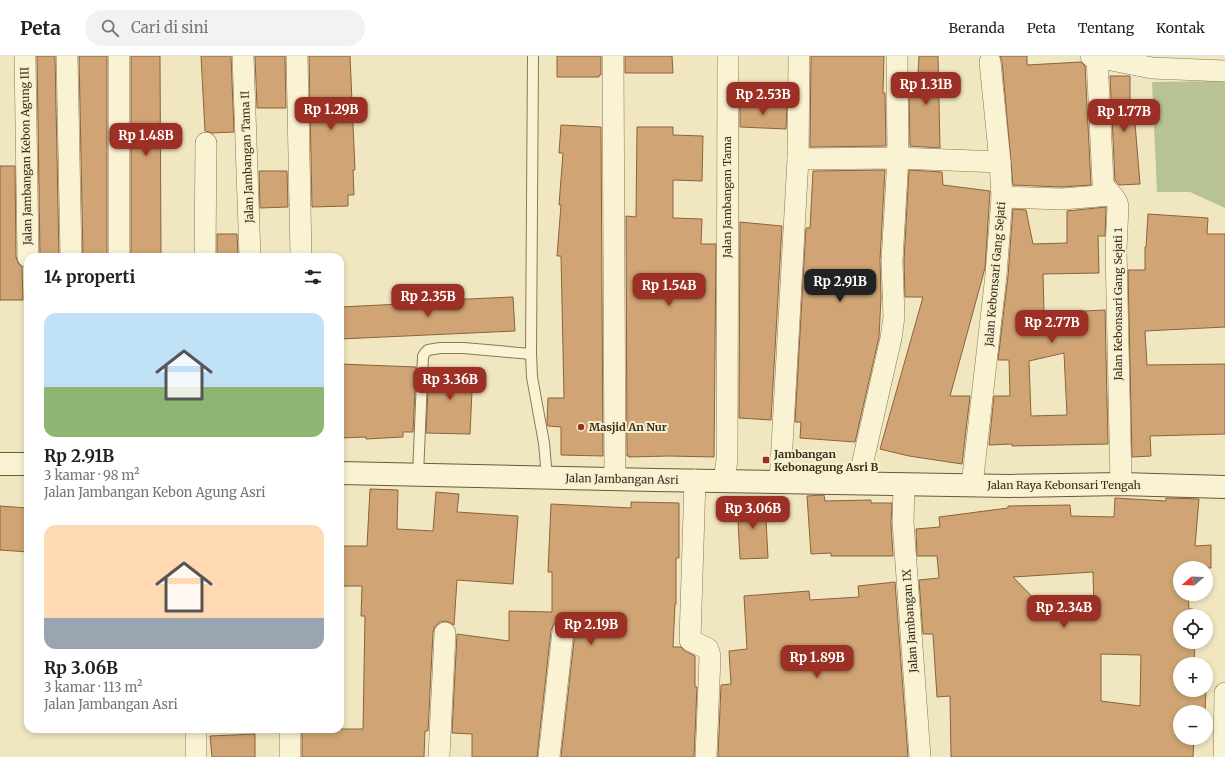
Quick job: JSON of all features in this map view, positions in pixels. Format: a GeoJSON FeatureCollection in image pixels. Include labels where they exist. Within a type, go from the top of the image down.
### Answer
{"type":"FeatureCollection","features":[{"type":"Feature","properties":{"kind":"street","name":"Jalan Jambangan Kebon Agung III"},"geometry":{"type":"LineString","coordinates":[[25,56],[28,253]]}},
{"type":"Feature","properties":{"kind":"street"},"geometry":{"type":"LineString","coordinates":[[67,56],[71,253]]}},
{"type":"Feature","properties":{"kind":"street"},"geometry":{"type":"LineString","coordinates":[[119,56],[119,253]]}},
{"type":"Feature","properties":{"kind":"street","name":"Jalan Jambangan Tama II"},"geometry":{"type":"LineString","coordinates":[[243,56],[250,253]]}},
{"type":"Feature","properties":{"kind":"street"},"geometry":{"type":"LineString","coordinates":[[297,56],[301,253]]}},
{"type":"Feature","properties":{"kind":"street"},"geometry":{"type":"LineString","coordinates":[[613,56],[615,479]]}},
{"type":"Feature","properties":{"kind":"street","name":"Jalan Jambangan Tama"},"geometry":{"type":"LineString","coordinates":[[724,481],[727,452],[728,56]]}},
{"type":"Feature","properties":{"kind":"street"},"geometry":{"type":"LineString","coordinates":[[780,482],[798,159],[799,56]]}},
{"type":"Feature","properties":{"kind":"street"},"geometry":{"type":"LineString","coordinates":[[858,483],[891,338],[894,317],[892,260],[898,158],[897,56]]}},
{"type":"Feature","properties":{"kind":"street"},"geometry":{"type":"LineString","coordinates":[[1094,57],[1153,61],[1225,71]]}},
{"type":"Feature","properties":{"kind":"street","name":"Jalan Kebonsari Gang Sejati 1"},"geometry":{"type":"LineString","coordinates":[[1094,57],[1103,183],[1106,191],[1118,202],[1116,249],[1121,484]]}},
{"type":"Feature","properties":{"kind":"street","name":"Jalan Kebonsari Gang Sejati"},"geometry":{"type":"LineString","coordinates":[[972,485],[996,275],[1002,197],[990,62]]}},
{"type":"Feature","properties":{"kind":"street"},"geometry":{"type":"LineString","coordinates":[[205,253],[206,143]]}},
{"type":"Feature","properties":{"kind":"street"},"geometry":{"type":"LineString","coordinates":[[798,159],[898,158],[1000,162]]}},
{"type":"Feature","properties":{"kind":"street"},"geometry":{"type":"LineString","coordinates":[[1002,197],[1062,198],[1111,195]]}},
{"type":"Feature","properties":{"kind":"street"},"geometry":{"type":"LineString","coordinates":[[0,464],[24,464]]}},
{"type":"Feature","properties":{"kind":"street","name":"Jalan Jambangan Asri"},"geometry":{"type":"LineString","coordinates":[[344,473],[904,484]]}},
{"type":"Feature","properties":{"kind":"street"},"geometry":{"type":"LineString","coordinates":[[695,480],[690,640],[708,649],[710,656],[706,757]]}},
{"type":"Feature","properties":{"kind":"street","name":"Jalan Raya Kebonsari Tengah"},"geometry":{"type":"LineString","coordinates":[[904,484],[1009,486],[1121,484],[1225,487]]}},
{"type":"Feature","properties":{"kind":"street","name":"Jalan Jambangan IX"},"geometry":{"type":"LineString","coordinates":[[904,484],[903,522],[920,757]]}},
{"type":"Feature","properties":{"kind":"street"},"geometry":{"type":"LineString","coordinates":[[550,757],[563,631]]}},
{"type":"Feature","properties":{"kind":"street"},"geometry":{"type":"LineString","coordinates":[[439,757],[446,632]]}},
{"type":"Feature","properties":{"kind":"street"},"geometry":{"type":"LineString","coordinates":[[1224,757],[1225,694]]}},
{"type":"Feature","properties":{"kind":"street"},"geometry":{"type":"LineString","coordinates":[[196,733],[196,757]]}},
{"type":"Feature","properties":{"kind":"street"},"geometry":{"type":"LineString","coordinates":[[290,733],[290,757]]}},
{"type":"Feature","properties":{"kind":"lane"},"geometry":{"type":"LineString","coordinates":[[533,56],[531,354],[532,378],[544,443],[547,478]]}},
{"type":"Feature","properties":{"kind":"lane"},"geometry":{"type":"LineString","coordinates":[[418,475],[423,356],[425,353],[431,349],[464,348],[531,354]]}},
{"type":"Feature","properties":{"kind":"green space"},"geometry":{"type":"Polygon","coordinates":[[[1225,81],[1225,208],[1190,192],[1157,192],[1152,82],[1225,81]]]}},
{"type":"Feature","properties":{"kind":"building"},"geometry":{"type":"Polygon","coordinates":[[[37,56],[55,56],[59,253],[40,253],[37,56]]]}},
{"type":"Feature","properties":{"kind":"building"},"geometry":{"type":"Polygon","coordinates":[[[79,56],[107,56],[107,253],[83,253],[79,56]]]}},
{"type":"Feature","properties":{"kind":"building"},"geometry":{"type":"Polygon","coordinates":[[[131,56],[160,56],[161,253],[131,253],[131,56]]]}},
{"type":"Feature","properties":{"kind":"building"},"geometry":{"type":"Polygon","coordinates":[[[201,56],[231,56],[234,132],[212,133],[205,131],[201,56]]]}},
{"type":"Feature","properties":{"kind":"building"},"geometry":{"type":"Polygon","coordinates":[[[255,56],[285,56],[286,108],[257,108],[255,56]]]}},
{"type":"Feature","properties":{"kind":"building"},"geometry":{"type":"Polygon","coordinates":[[[309,56],[350,56],[355,170],[353,170],[354,195],[348,195],[348,206],[312,207],[309,56]]]}},
{"type":"Feature","properties":{"kind":"building"},"geometry":{"type":"Polygon","coordinates":[[[557,56],[601,56],[601,75],[599,75],[599,77],[557,77],[557,56]]]}},
{"type":"Feature","properties":{"kind":"building"},"geometry":{"type":"Polygon","coordinates":[[[625,56],[672,56],[673,73],[625,73],[625,56]]]}},
{"type":"Feature","properties":{"kind":"building"},"geometry":{"type":"Polygon","coordinates":[[[811,56],[884,56],[883,93],[885,93],[886,146],[810,147],[811,56]]]}},
{"type":"Feature","properties":{"kind":"building"},"geometry":{"type":"Polygon","coordinates":[[[919,56],[938,56],[940,148],[910,146],[909,92],[917,92],[919,56]]]}},
{"type":"Feature","properties":{"kind":"building"},"geometry":{"type":"Polygon","coordinates":[[[1000,56],[1027,56],[1027,65],[1081,62],[1085,66],[1091,185],[1062,187],[1013,185],[1002,61],[1000,56]]]}},
{"type":"Feature","properties":{"kind":"building"},"geometry":{"type":"Polygon","coordinates":[[[1110,76],[1130,76],[1130,111],[1134,111],[1140,184],[1119,185],[1115,180],[1110,76]]]}},
{"type":"Feature","properties":{"kind":"building"},"geometry":{"type":"Polygon","coordinates":[[[740,104],[787,105],[786,129],[740,127],[740,104]]]}},
{"type":"Feature","properties":{"kind":"building"},"geometry":{"type":"Polygon","coordinates":[[[561,125],[601,127],[603,456],[561,455],[561,427],[548,426],[547,423],[548,398],[564,398],[561,256],[557,256],[563,153],[559,153],[561,125]]]}},
{"type":"Feature","properties":{"kind":"building"},"geometry":{"type":"Polygon","coordinates":[[[637,127],[673,127],[673,135],[703,136],[702,181],[673,180],[673,218],[702,219],[701,244],[716,244],[714,457],[627,456],[626,216],[636,217],[637,127]]]}},
{"type":"Feature","properties":{"kind":"building"},"geometry":{"type":"Polygon","coordinates":[[[0,166],[15,166],[16,257],[18,263],[22,267],[23,300],[0,300],[0,166]]]}},
{"type":"Feature","properties":{"kind":"building"},"geometry":{"type":"Polygon","coordinates":[[[885,170],[880,260],[881,298],[879,337],[855,442],[800,438],[801,422],[795,422],[806,228],[810,228],[813,171],[885,170]]]}},
{"type":"Feature","properties":{"kind":"building"},"geometry":{"type":"Polygon","coordinates":[[[909,170],[942,172],[943,185],[990,191],[985,268],[950,396],[970,396],[962,464],[909,456],[880,449],[923,297],[905,297],[904,261],[909,170]]]}},
{"type":"Feature","properties":{"kind":"building"},"geometry":{"type":"Polygon","coordinates":[[[259,171],[287,171],[288,207],[260,208],[259,171]]]}},
{"type":"Feature","properties":{"kind":"building"},"geometry":{"type":"Polygon","coordinates":[[[1106,207],[1105,236],[1098,236],[1099,273],[1043,274],[1044,313],[1105,310],[1108,444],[989,445],[994,396],[1010,396],[1009,360],[998,360],[1008,276],[1013,209],[1026,210],[1033,244],[1067,243],[1067,211],[1106,207]],[[1064,353],[1029,361],[1031,416],[1067,415],[1064,353]]]}},
{"type":"Feature","properties":{"kind":"building"},"geometry":{"type":"Polygon","coordinates":[[[1148,214],[1208,218],[1207,234],[1225,234],[1225,327],[1145,331],[1147,365],[1225,364],[1225,434],[1150,436],[1151,456],[1132,457],[1128,270],[1145,270],[1145,247],[1148,214]]]}},
{"type":"Feature","properties":{"kind":"building"},"geometry":{"type":"Polygon","coordinates":[[[740,222],[782,226],[771,420],[739,418],[740,222]]]}},
{"type":"Feature","properties":{"kind":"building"},"geometry":{"type":"Polygon","coordinates":[[[217,234],[237,234],[238,253],[217,253],[217,234]]]}},
{"type":"Feature","properties":{"kind":"building"},"geometry":{"type":"Polygon","coordinates":[[[513,297],[515,331],[344,339],[344,307],[401,304],[401,302],[513,297]]]}},
{"type":"Feature","properties":{"kind":"building"},"geometry":{"type":"Polygon","coordinates":[[[344,364],[416,367],[413,432],[403,432],[403,437],[366,439],[366,437],[344,438],[344,364]]]}},
{"type":"Feature","properties":{"kind":"building"},"geometry":{"type":"Polygon","coordinates":[[[429,368],[473,369],[470,434],[426,433],[429,368]]]}},
{"type":"Feature","properties":{"kind":"building"},"geometry":{"type":"Polygon","coordinates":[[[370,489],[398,490],[397,529],[433,531],[436,492],[459,494],[457,512],[518,516],[513,584],[457,580],[454,625],[446,621],[440,622],[435,626],[433,632],[428,731],[425,731],[424,757],[302,757],[302,733],[344,733],[344,729],[363,729],[365,616],[361,616],[362,586],[344,586],[344,546],[367,546],[370,489]]]}},
{"type":"Feature","properties":{"kind":"building"},"geometry":{"type":"Polygon","coordinates":[[[824,495],[825,501],[871,500],[871,503],[892,503],[891,523],[893,556],[831,556],[831,553],[811,554],[807,496],[824,495]]]}},
{"type":"Feature","properties":{"kind":"building"},"geometry":{"type":"Polygon","coordinates":[[[1115,498],[1166,501],[1166,498],[1199,499],[1195,546],[1211,545],[1211,561],[1173,561],[1173,601],[1188,601],[1189,609],[1173,609],[1173,649],[1195,649],[1194,657],[1173,657],[1173,697],[1206,697],[1205,705],[1173,705],[1173,745],[1194,745],[1193,757],[951,757],[950,696],[937,697],[933,634],[923,634],[919,580],[939,578],[937,556],[917,556],[916,529],[940,527],[939,517],[1008,508],[1008,506],[1070,505],[1071,516],[1114,517],[1115,498]],[[1093,572],[1013,577],[1045,610],[1094,610],[1093,572]],[[1101,654],[1101,701],[1140,706],[1141,655],[1101,654]]]}},
{"type":"Feature","properties":{"kind":"building"},"geometry":{"type":"Polygon","coordinates":[[[765,500],[768,558],[740,559],[737,502],[765,500]]]}},
{"type":"Feature","properties":{"kind":"building"},"geometry":{"type":"Polygon","coordinates":[[[631,502],[679,503],[679,558],[676,558],[676,604],[673,647],[681,647],[685,651],[695,656],[695,687],[697,687],[694,757],[561,757],[575,632],[574,627],[570,622],[564,619],[558,620],[551,630],[537,757],[472,757],[472,734],[452,733],[457,634],[509,641],[509,611],[552,612],[552,572],[548,572],[551,504],[631,508],[631,502]]]}},
{"type":"Feature","properties":{"kind":"building"},"geometry":{"type":"Polygon","coordinates":[[[0,506],[24,508],[24,552],[0,550],[0,506]]]}},
{"type":"Feature","properties":{"kind":"building"},"geometry":{"type":"Polygon","coordinates":[[[895,582],[908,757],[718,757],[721,685],[731,684],[729,651],[747,649],[744,596],[809,591],[810,600],[859,597],[858,586],[895,582]]]}},
{"type":"Feature","properties":{"kind":"building"},"geometry":{"type":"Polygon","coordinates":[[[255,734],[255,757],[212,757],[210,736],[255,734]]]}},
{"type":"Feature","properties":{"kind":"place","name":"Masjid An Nur"},"geometry":{"type":"Point","coordinates":[581,427]}},
{"type":"Feature","properties":{"kind":"place","name":"Jambangan Kebonagung Asri B"},"geometry":{"type":"Point","coordinates":[766,460]}}]}
